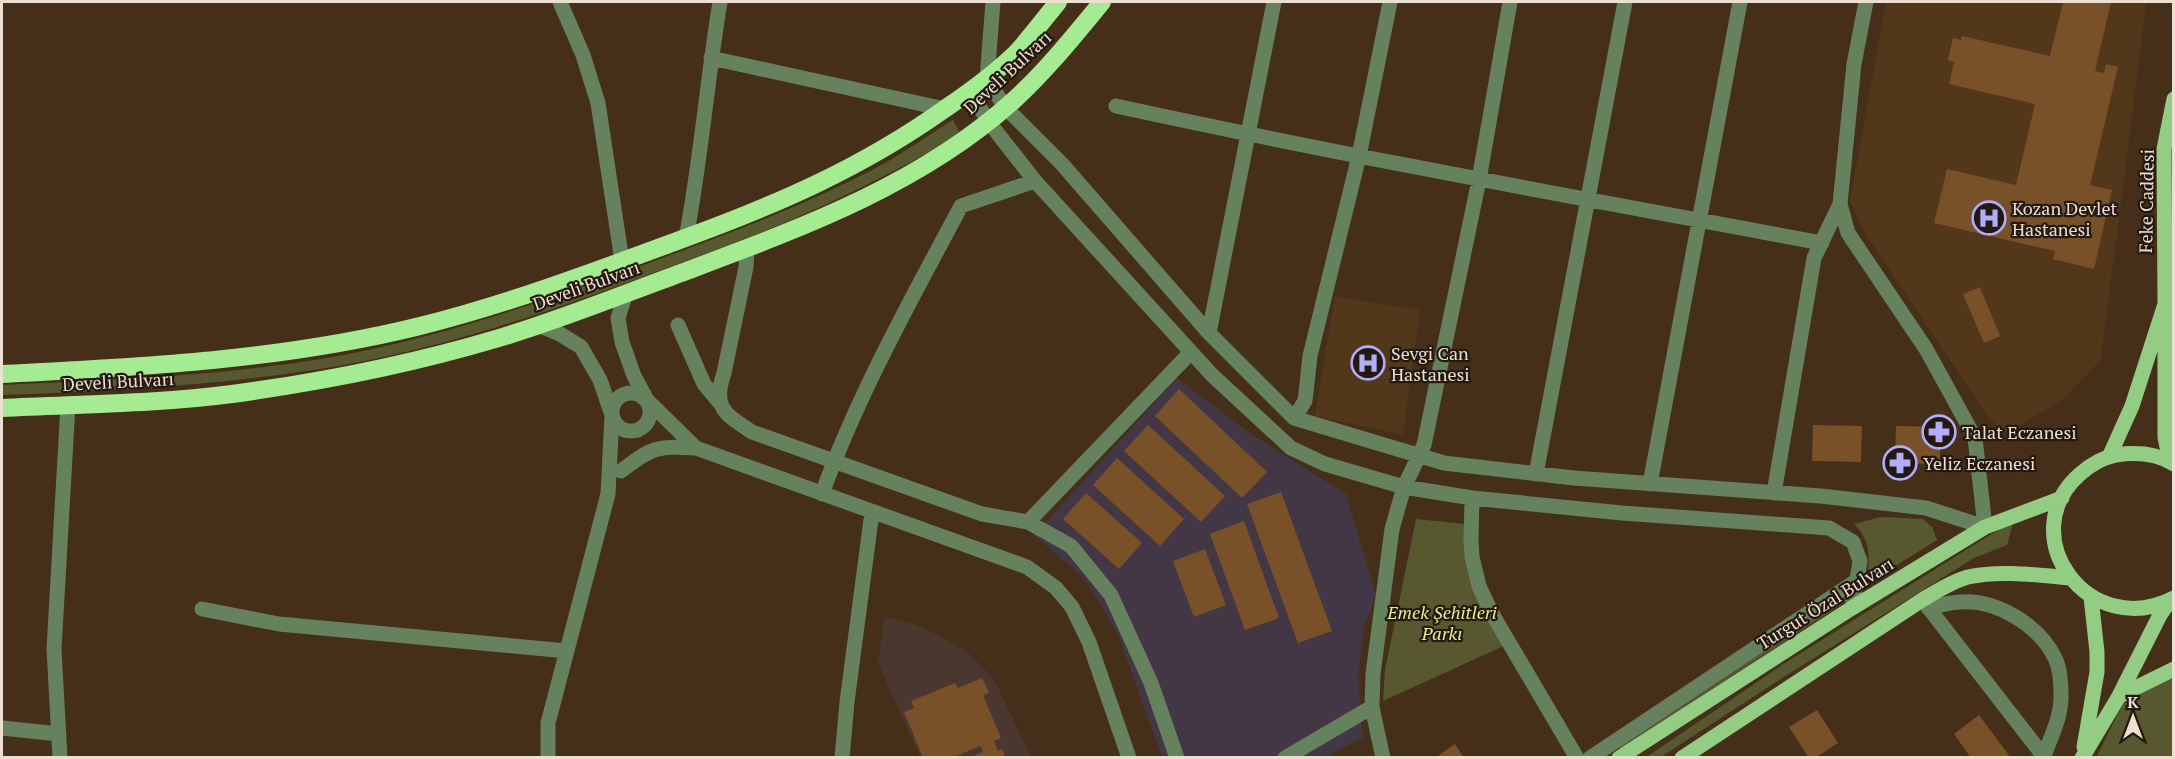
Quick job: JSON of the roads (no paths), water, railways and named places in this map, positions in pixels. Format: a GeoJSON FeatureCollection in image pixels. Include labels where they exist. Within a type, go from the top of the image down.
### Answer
{"type":"FeatureCollection","features":[{"type":"Feature","properties":{"kind":"highway","name":"Develi Bulvarı"},"geometry":{"type":"LineString","coordinates":[[2,374],[195,363],[356,340],[484,308],[622,261],[820,184],[893,144],[987,79],[1016,52],[1058,2]]}},
{"type":"Feature","properties":{"kind":"highway","name":"Develi Bulvarı"},"geometry":{"type":"LineString","coordinates":[[2,408],[217,395],[274,388],[400,364],[500,338],[626,293],[824,217],[886,189],[924,167],[1005,107],[1042,72],[1102,2]]}},
{"type":"Feature","properties":{"kind":"main road","name":"Feke Caddesi"},"geometry":{"type":"LineString","coordinates":[[2172,463],[2165,437],[2164,149],[2174,99]]}},
{"type":"Feature","properties":{"kind":"main road"},"geometry":{"type":"LineString","coordinates":[[2109,457],[2132,406],[2165,304]]}},
{"type":"Feature","properties":{"kind":"main road"},"geometry":{"type":"LineString","coordinates":[[2172,463],[2151,455],[2130,453],[2109,457],[2089,466],[2073,480],[2062,498],[2055,518],[2055,539],[2060,559],[2070,578],[2091,597],[2110,606],[2131,609],[2152,607],[2172,599]]}},
{"type":"Feature","properties":{"kind":"main road","name":"Turgut Özal Bulvarı"},"geometry":{"type":"LineString","coordinates":[[1619,758],[1852,608],[1986,527],[2062,498]]}},
{"type":"Feature","properties":{"kind":"main road"},"geometry":{"type":"LineString","coordinates":[[1682,758],[1966,577],[1994,574],[2070,578]]}},
{"type":"Feature","properties":{"kind":"main road"},"geometry":{"type":"LineString","coordinates":[[2081,757],[2097,672],[2091,597]]}},
{"type":"Feature","properties":{"kind":"main road"},"geometry":{"type":"LineString","coordinates":[[2081,757],[2119,696],[2152,630],[2172,599]]}},
{"type":"Feature","properties":{"kind":"main road"},"geometry":{"type":"LineString","coordinates":[[2119,696],[2174,669]]}},
{"type":"Feature","properties":{"kind":"street"},"geometry":{"type":"LineString","coordinates":[[560,2],[583,55],[598,103],[622,261]]}},
{"type":"Feature","properties":{"kind":"street"},"geometry":{"type":"LineString","coordinates":[[686,238],[696,187],[720,2]]}},
{"type":"Feature","properties":{"kind":"street"},"geometry":{"type":"LineString","coordinates":[[993,2],[987,79],[1005,107],[1062,164],[1209,333],[1294,418],[1444,463],[1536,474],[1926,508],[1986,527],[1975,438],[1926,349],[1848,233],[1840,204]]}},
{"type":"Feature","properties":{"kind":"street"},"geometry":{"type":"LineString","coordinates":[[1209,333],[1274,2]]}},
{"type":"Feature","properties":{"kind":"street"},"geometry":{"type":"LineString","coordinates":[[1294,418],[1305,401],[1310,356],[1359,156],[1390,2]]}},
{"type":"Feature","properties":{"kind":"street"},"geometry":{"type":"LineString","coordinates":[[1383,758],[1372,707],[1373,674],[1392,529],[1404,487],[1424,445],[1479,180],[1510,2]]}},
{"type":"Feature","properties":{"kind":"street"},"geometry":{"type":"LineString","coordinates":[[1536,474],[1625,2]]}},
{"type":"Feature","properties":{"kind":"street"},"geometry":{"type":"LineString","coordinates":[[1650,484],[1740,2]]}},
{"type":"Feature","properties":{"kind":"street"},"geometry":{"type":"LineString","coordinates":[[1774,493],[1814,258],[1840,204],[1854,64],[1866,2]]}},
{"type":"Feature","properties":{"kind":"street"},"geometry":{"type":"LineString","coordinates":[[711,58],[945,109]]}},
{"type":"Feature","properties":{"kind":"street"},"geometry":{"type":"LineString","coordinates":[[970,91],[988,121],[1035,181],[1212,375],[1291,448],[1325,464],[1404,487],[1472,498],[1622,513],[1829,528],[1852,542],[1860,561],[1852,608]]}},
{"type":"Feature","properties":{"kind":"street"},"geometry":{"type":"LineString","coordinates":[[1116,105],[1479,180],[1822,243]]}},
{"type":"Feature","properties":{"kind":"street"},"geometry":{"type":"LineString","coordinates":[[822,494],[833,462],[893,334],[961,206],[1035,181]]}},
{"type":"Feature","properties":{"kind":"street"},"geometry":{"type":"LineString","coordinates":[[719,402],[719,388],[746,267],[747,248]]}},
{"type":"Feature","properties":{"kind":"street"},"geometry":{"type":"LineString","coordinates":[[608,494],[650,418],[650,405],[634,376],[622,342],[618,318],[626,293]]}},
{"type":"Feature","properties":{"kind":"street"},"geometry":{"type":"LineString","coordinates":[[538,325],[560,334],[581,347],[600,380],[618,427],[637,431],[643,428]]}},
{"type":"Feature","properties":{"kind":"street"},"geometry":{"type":"LineString","coordinates":[[678,325],[704,384],[719,402],[725,414],[752,432],[982,514],[1028,522],[1071,546],[1111,595],[1152,683],[1177,758]]}},
{"type":"Feature","properties":{"kind":"street"},"geometry":{"type":"LineString","coordinates":[[1028,522],[1191,352]]}},
{"type":"Feature","properties":{"kind":"street"},"geometry":{"type":"LineString","coordinates":[[548,758],[548,723],[608,494],[614,402],[624,394],[636,393],[647,400],[696,448]]}},
{"type":"Feature","properties":{"kind":"street"},"geometry":{"type":"LineString","coordinates":[[60,758],[54,649],[68,405]]}},
{"type":"Feature","properties":{"kind":"street"},"geometry":{"type":"LineString","coordinates":[[621,471],[645,453],[663,446],[696,448],[1027,567],[1056,588],[1072,607],[1089,642],[1129,758]]}},
{"type":"Feature","properties":{"kind":"street"},"geometry":{"type":"LineString","coordinates":[[1472,498],[1472,557],[1479,586],[1491,612],[1577,758]]}},
{"type":"Feature","properties":{"kind":"street"},"geometry":{"type":"LineString","coordinates":[[842,758],[847,702],[872,512]]}},
{"type":"Feature","properties":{"kind":"street","name":"Turgut Özal Bulvarı"},"geometry":{"type":"LineString","coordinates":[[1590,758],[1856,581]]}},
{"type":"Feature","properties":{"kind":"street"},"geometry":{"type":"LineString","coordinates":[[1925,604],[1961,602],[1986,604],[2028,625],[2048,647],[2056,659],[2061,697],[2058,719],[2044,757]]}},
{"type":"Feature","properties":{"kind":"street"},"geometry":{"type":"LineString","coordinates":[[1925,604],[2044,757]]}},
{"type":"Feature","properties":{"kind":"street"},"geometry":{"type":"LineString","coordinates":[[202,609],[279,624],[567,651]]}},
{"type":"Feature","properties":{"kind":"street"},"geometry":{"type":"LineString","coordinates":[[1285,758],[1372,707]]}},
{"type":"Feature","properties":{"kind":"street"},"geometry":{"type":"LineString","coordinates":[[2,729],[58,734]]}},
{"type":"Feature","properties":{"kind":"place","name":"Kozan Devlet Hastanesi"},"geometry":{"type":"Point","coordinates":[1989,218]}},
{"type":"Feature","properties":{"kind":"place","name":"Sevgi Can Hastanesi"},"geometry":{"type":"Point","coordinates":[1368,363]}},
{"type":"Feature","properties":{"kind":"place","name":"Talat Eczanesi"},"geometry":{"type":"Point","coordinates":[1939,432]}},
{"type":"Feature","properties":{"kind":"place","name":"Yeliz Eczanesi"},"geometry":{"type":"Point","coordinates":[1900,463]}},
{"type":"Feature","properties":{"kind":"park label","name":"Emek Şehitleri Parkı"},"geometry":{"type":"Point","coordinates":[1442,622]}}]}
